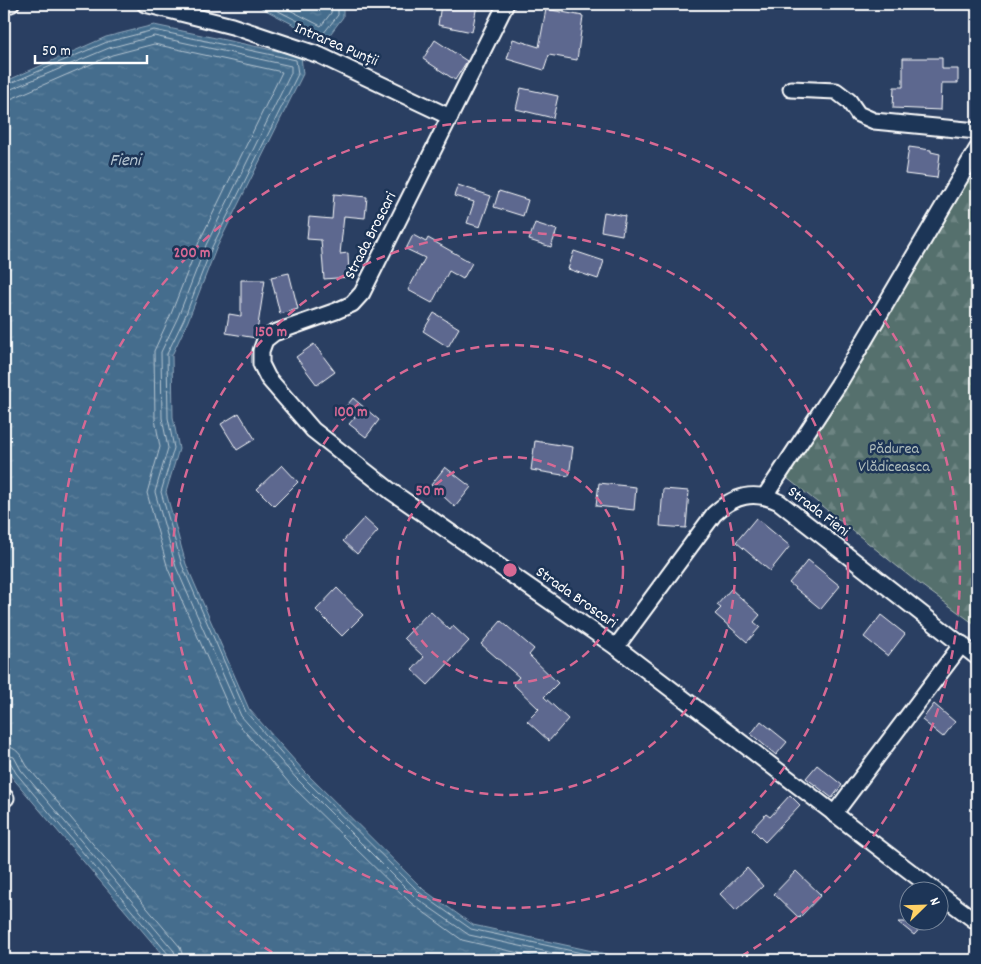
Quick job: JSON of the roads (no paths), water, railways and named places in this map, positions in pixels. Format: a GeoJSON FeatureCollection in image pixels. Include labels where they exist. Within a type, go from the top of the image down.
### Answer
{"type":"FeatureCollection","features":[{"type":"Feature","properties":{"kind":"street"},"geometry":{"type":"LineString","coordinates":[[4,5],[11,4]]}},
{"type":"Feature","properties":{"kind":"street","name":"Intrarea Punții"},"geometry":{"type":"LineString","coordinates":[[145,4],[232,26],[319,55],[450,117]]}},
{"type":"Feature","properties":{"kind":"street","name":"Strada Broscari"},"geometry":{"type":"LineString","coordinates":[[506,4],[362,293],[352,304],[274,333],[265,340],[261,351],[261,364],[268,378],[289,404],[320,436],[392,492],[616,647],[925,882]]}},
{"type":"Feature","properties":{"kind":"street"},"geometry":{"type":"LineString","coordinates":[[791,89],[836,91],[849,100],[858,114],[874,121],[977,131]]}},
{"type":"Feature","properties":{"kind":"street"},"geometry":{"type":"LineString","coordinates":[[765,496],[838,385],[977,149]]}},
{"type":"Feature","properties":{"kind":"street","name":"Strada Fieni"},"geometry":{"type":"LineString","coordinates":[[616,647],[723,505],[742,496],[754,494],[779,502],[977,657]]}},
{"type":"Feature","properties":{"kind":"street"},"geometry":{"type":"LineString","coordinates":[[834,814],[962,644]]}},
{"type":"Feature","properties":{"kind":"street","name":"Strada Broscari"},"geometry":{"type":"LineString","coordinates":[[948,900],[977,922]]}},
{"type":"Feature","properties":{"kind":"water"},"geometry":{"type":"Polygon","coordinates":[[[254,4],[343,4],[343,17],[325,41],[254,4]]]}},
{"type":"Feature","properties":{"kind":"water","name":"Fieni"},"geometry":{"type":"Polygon","coordinates":[[[154,25],[301,56],[303,74],[216,249],[188,321],[172,355],[173,417],[179,449],[166,492],[186,564],[249,709],[304,771],[424,890],[473,925],[634,960],[167,960],[11,776],[4,761],[4,82],[106,37],[154,25]]]}},
{"type":"Feature","properties":{"kind":"park label","name":"Pădurea Vlădiceasca"},"geometry":{"type":"Point","coordinates":[894,458]}}]}
